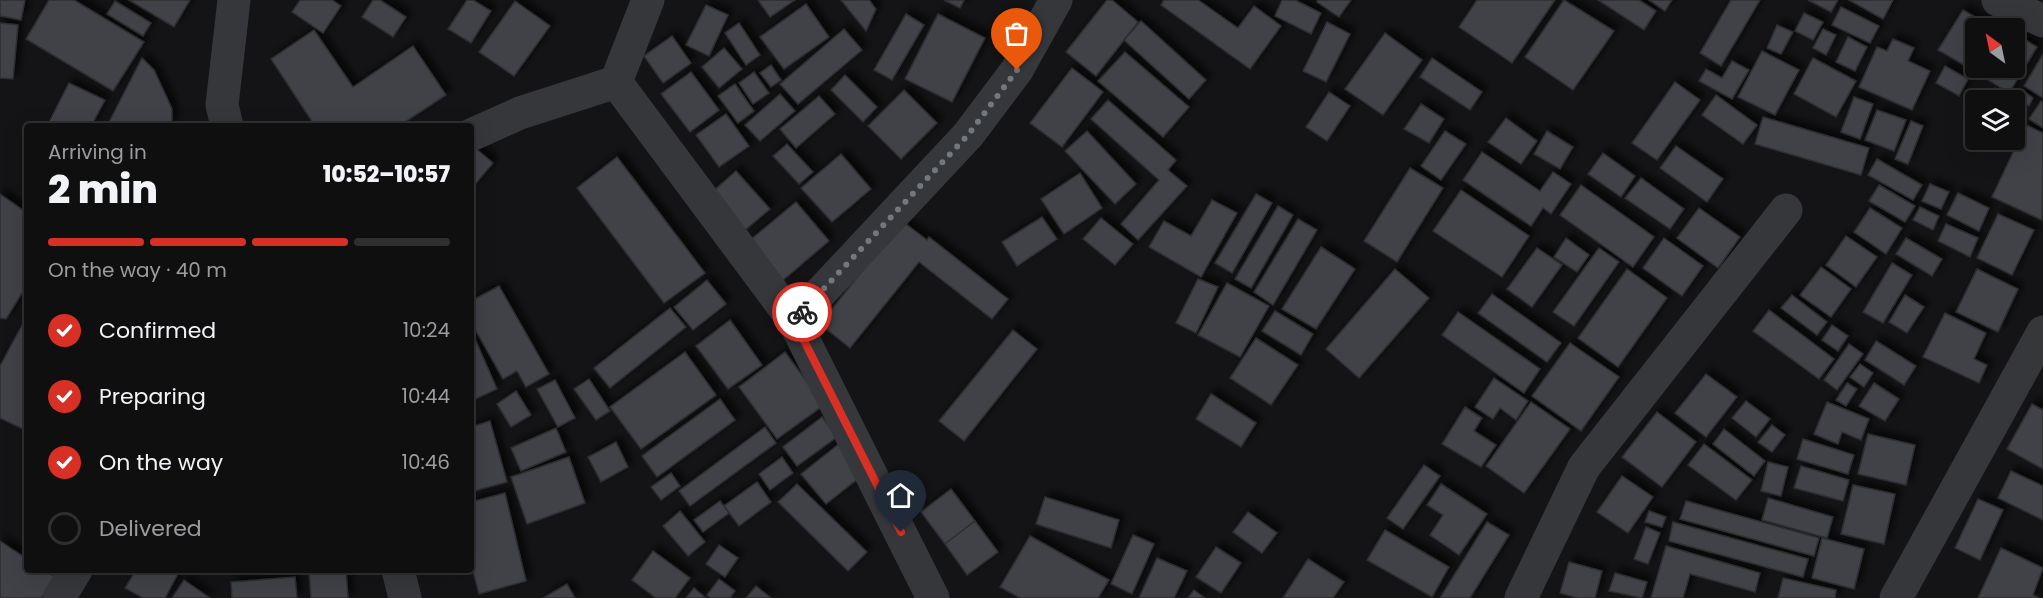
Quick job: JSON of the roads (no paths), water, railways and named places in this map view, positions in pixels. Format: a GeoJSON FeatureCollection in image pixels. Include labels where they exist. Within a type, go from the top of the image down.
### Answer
{"type":"FeatureCollection","features":[{"type":"Feature","properties":{"kind":"street"},"geometry":{"type":"LineString","coordinates":[[226,123],[222,105],[234,0]]}},
{"type":"Feature","properties":{"kind":"street"},"geometry":{"type":"LineString","coordinates":[[616,82],[648,0]]}},
{"type":"Feature","properties":{"kind":"street"},"geometry":{"type":"LineString","coordinates":[[794,321],[968,135],[1017,70],[1056,0]]}},
{"type":"Feature","properties":{"kind":"street"},"geometry":{"type":"LineString","coordinates":[[1998,0],[2043,21]]}},
{"type":"Feature","properties":{"kind":"street"},"geometry":{"type":"LineString","coordinates":[[474,134],[520,113],[616,82]]}},
{"type":"Feature","properties":{"kind":"street"},"geometry":{"type":"LineString","coordinates":[[616,82],[794,321],[933,598]]}},
{"type":"Feature","properties":{"kind":"street"},"geometry":{"type":"LineString","coordinates":[[1521,598],[1584,467],[1786,210]]}},
{"type":"Feature","properties":{"kind":"street"},"geometry":{"type":"LineString","coordinates":[[1896,598],[2043,332]]}},
{"type":"Feature","properties":{"kind":"street"},"geometry":{"type":"LineString","coordinates":[[59,598],[74,573]]}},
{"type":"Feature","properties":{"kind":"street"},"geometry":{"type":"LineString","coordinates":[[399,573],[405,598]]}}]}
